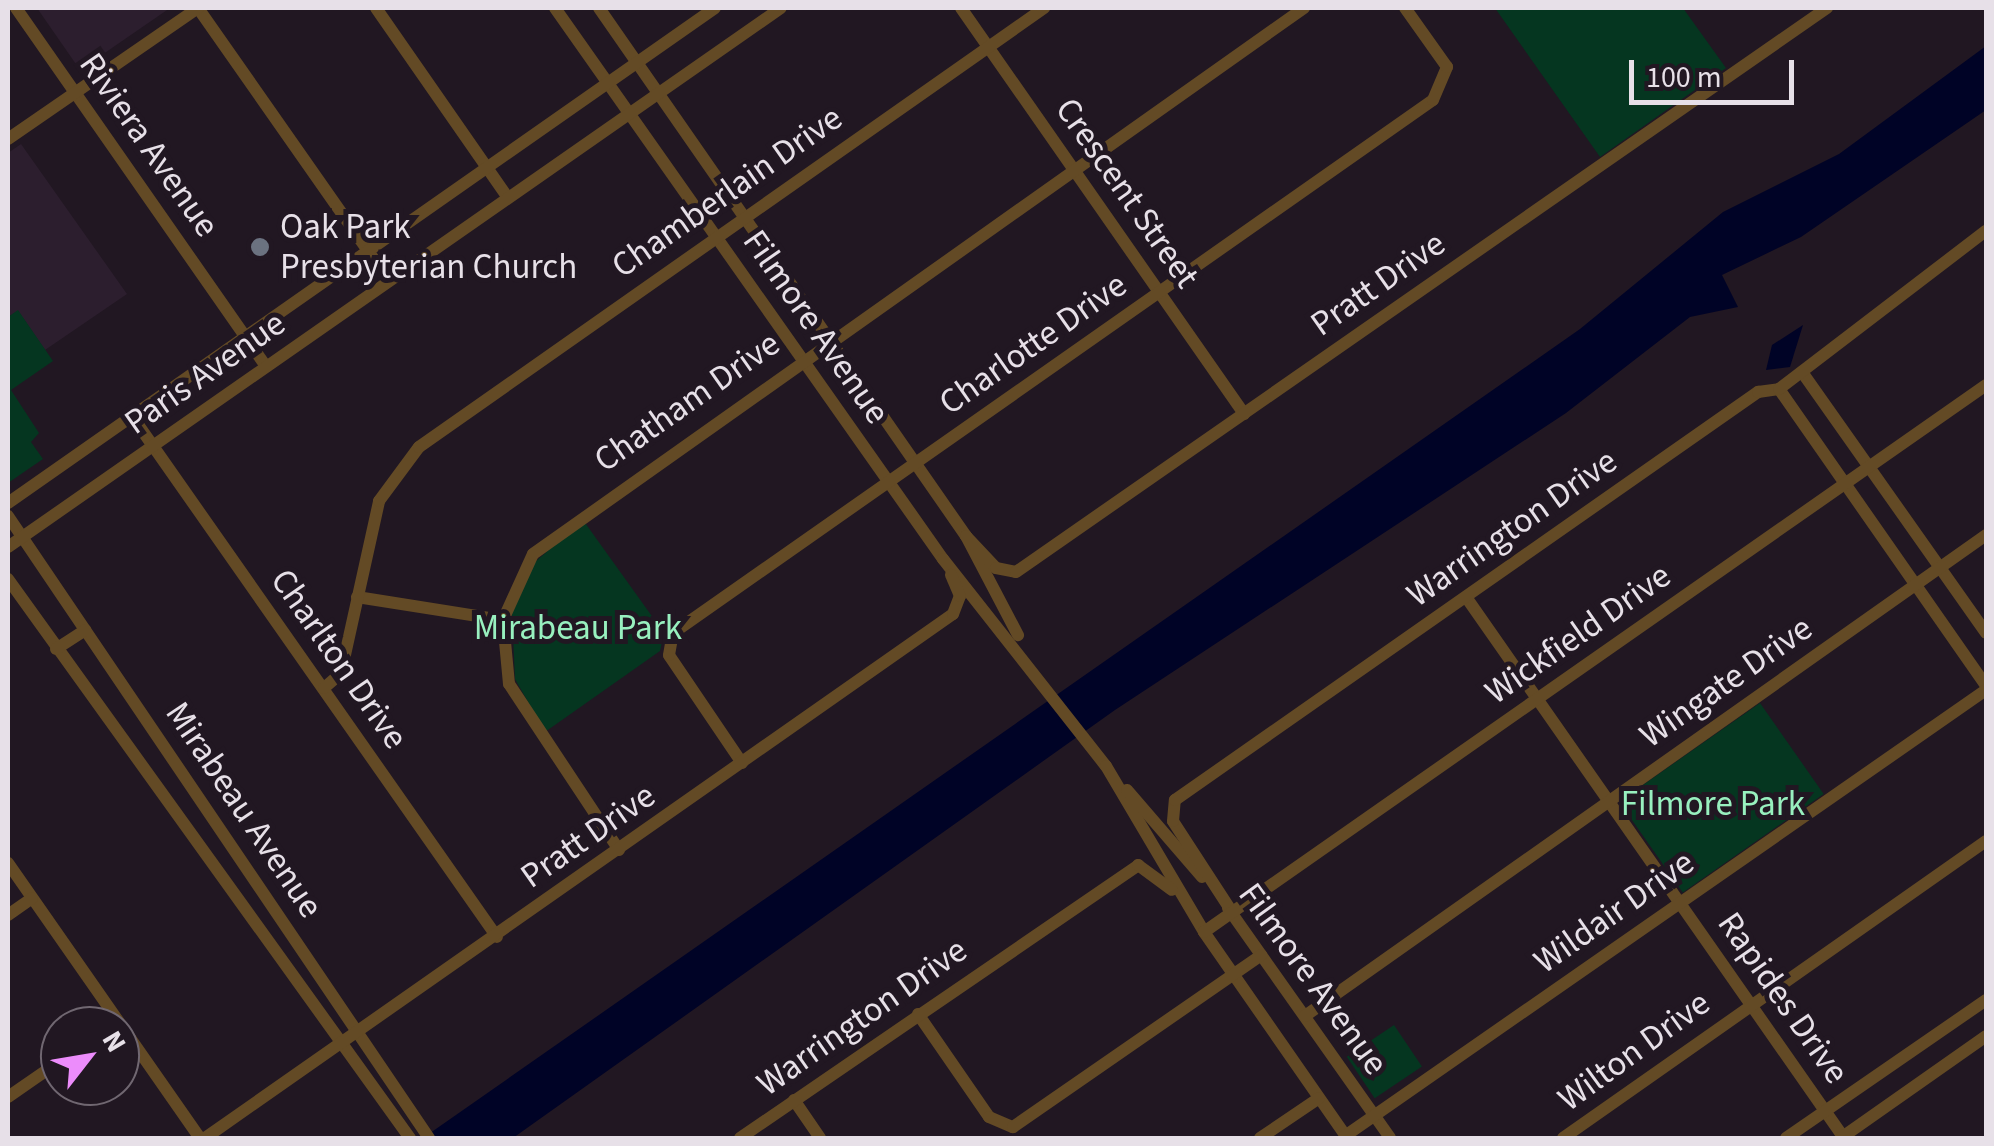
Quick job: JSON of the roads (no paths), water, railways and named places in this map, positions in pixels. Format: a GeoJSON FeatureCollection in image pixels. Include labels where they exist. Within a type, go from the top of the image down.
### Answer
{"type":"FeatureCollection","features":[{"type":"Feature","properties":{"kind":"street","name":"Riviera Avenue"},"geometry":{"type":"LineString","coordinates":[[16,8],[266,367]]}},
{"type":"Feature","properties":{"kind":"street"},"geometry":{"type":"LineString","coordinates":[[8,138],[198,8],[389,281]]}},
{"type":"Feature","properties":{"kind":"street"},"geometry":{"type":"LineString","coordinates":[[376,8],[508,198]]}},
{"type":"Feature","properties":{"kind":"street","name":"Filmore Avenue"},"geometry":{"type":"LineString","coordinates":[[555,8],[943,559],[1040,672],[1106,766],[1204,932],[1346,1137]]}},
{"type":"Feature","properties":{"kind":"street","name":"Filmore Avenue"},"geometry":{"type":"LineString","coordinates":[[600,8],[966,536],[1040,672]]}},
{"type":"Feature","properties":{"kind":"street","name":"Paris Avenue"},"geometry":{"type":"LineString","coordinates":[[8,502],[715,8]]}},
{"type":"Feature","properties":{"kind":"street","name":"Paris Avenue"},"geometry":{"type":"LineString","coordinates":[[8,547],[778,8]]}},
{"type":"Feature","properties":{"kind":"street","name":"Crescent Street"},"geometry":{"type":"LineString","coordinates":[[961,8],[1244,414]]}},
{"type":"Feature","properties":{"kind":"street","name":"Chamberlain Drive"},"geometry":{"type":"LineString","coordinates":[[324,688],[341,673],[379,501],[419,447],[1044,8]]}},
{"type":"Feature","properties":{"kind":"street","name":"Chatham Drive"},"geometry":{"type":"LineString","coordinates":[[502,620],[546,539],[1304,8]]}},
{"type":"Feature","properties":{"kind":"street","name":"Charlotte Drive"},"geometry":{"type":"LineString","coordinates":[[742,763],[668,642],[888,482],[1433,100],[1449,79],[1405,8]]}},
{"type":"Feature","properties":{"kind":"street","name":"Pratt Drive"},"geometry":{"type":"LineString","coordinates":[[966,536],[996,568],[1016,572],[1826,8]]}},
{"type":"Feature","properties":{"kind":"street","name":"Warrington Drive"},"geometry":{"type":"LineString","coordinates":[[1232,912],[1170,806],[1758,392],[1779,389],[1802,372],[1814,353],[1986,231]]}},
{"type":"Feature","properties":{"kind":"street"},"geometry":{"type":"LineString","coordinates":[[1802,372],[1986,634]]}},
{"type":"Feature","properties":{"kind":"street","name":"Wickfield Drive"},"geometry":{"type":"LineString","coordinates":[[1204,932],[1986,385]]}},
{"type":"Feature","properties":{"kind":"street"},"geometry":{"type":"LineString","coordinates":[[1779,389],[1986,688]]}},
{"type":"Feature","properties":{"kind":"street","name":"Charlton Drive"},"geometry":{"type":"LineString","coordinates":[[132,416],[497,937]]}},
{"type":"Feature","properties":{"kind":"street","name":"Mirabeau Avenue"},"geometry":{"type":"LineString","coordinates":[[8,516],[429,1138]]}},
{"type":"Feature","properties":{"kind":"street","name":"Wingate Drive"},"geometry":{"type":"LineString","coordinates":[[1305,1016],[1986,536]]}},
{"type":"Feature","properties":{"kind":"street","name":"Pratt Drive"},"geometry":{"type":"LineString","coordinates":[[203,1138],[497,937],[954,614],[960,596],[943,559]]}},
{"type":"Feature","properties":{"kind":"street","name":"Mirabeau Avenue"},"geometry":{"type":"LineString","coordinates":[[8,580],[337,1046],[410,1138]]}},
{"type":"Feature","properties":{"kind":"street"},"geometry":{"type":"LineString","coordinates":[[357,597],[502,620],[517,701],[619,850]]}},
{"type":"Feature","properties":{"kind":"street","name":"Rapides Drive"},"geometry":{"type":"LineString","coordinates":[[1466,597],[1843,1138]]}},
{"type":"Feature","properties":{"kind":"street"},"geometry":{"type":"LineString","coordinates":[[56,649],[85,630]]}},
{"type":"Feature","properties":{"kind":"street","name":"Wildair Drive"},"geometry":{"type":"LineString","coordinates":[[1346,1137],[1986,688]]}},
{"type":"Feature","properties":{"kind":"street","name":"Filmore Avenue"},"geometry":{"type":"LineString","coordinates":[[1106,766],[1232,912],[1390,1138]]}},
{"type":"Feature","properties":{"kind":"street","name":"Wilton Drive"},"geometry":{"type":"LineString","coordinates":[[1564,1138],[1986,841]]}},
{"type":"Feature","properties":{"kind":"street"},"geometry":{"type":"LineString","coordinates":[[8,864],[103,1006]]}},
{"type":"Feature","properties":{"kind":"street","name":"Warrington Drive"},"geometry":{"type":"LineString","coordinates":[[740,1138],[1138,865],[1163,878],[1204,932]]}},
{"type":"Feature","properties":{"kind":"street"},"geometry":{"type":"LineString","coordinates":[[8,916],[32,898]]}},
{"type":"Feature","properties":{"kind":"street"},"geometry":{"type":"LineString","coordinates":[[281,966],[303,951]]}},
{"type":"Feature","properties":{"kind":"street"},"geometry":{"type":"LineString","coordinates":[[918,1014],[989,1117],[1013,1126],[1261,955]]}},
{"type":"Feature","properties":{"kind":"street"},"geometry":{"type":"LineString","coordinates":[[1786,1138],[1986,1000]]}},
{"type":"Feature","properties":{"kind":"street"},"geometry":{"type":"LineString","coordinates":[[1843,1138],[1986,1036]]}},
{"type":"Feature","properties":{"kind":"street"},"geometry":{"type":"LineString","coordinates":[[140,1057],[203,1138]]}},
{"type":"Feature","properties":{"kind":"street"},"geometry":{"type":"LineString","coordinates":[[8,1097],[40,1075]]}},
{"type":"Feature","properties":{"kind":"street"},"geometry":{"type":"LineString","coordinates":[[1260,1138],[1319,1098]]}},
{"type":"Feature","properties":{"kind":"street"},"geometry":{"type":"LineString","coordinates":[[794,1100],[820,1138]]}},
{"type":"Feature","properties":{"kind":"water"},"geometry":{"type":"Polygon","coordinates":[[[1986,46],[1986,110],[1801,237],[1722,275],[1738,307],[1690,317],[1566,413],[1115,710],[513,1138],[423,1138],[1580,329],[1723,212],[1839,154],[1986,46]]]}},
{"type":"Feature","properties":{"kind":"water"},"geometry":{"type":"Polygon","coordinates":[[[1803,325],[1790,367],[1766,370],[1772,345],[1803,325]]]}},
{"type":"Feature","properties":{"kind":"place","name":"Oak Park Presbyterian Church"},"geometry":{"type":"Point","coordinates":[260,247]}},
{"type":"Feature","properties":{"kind":"park label","name":"Mirabeau Park"},"geometry":{"type":"Point","coordinates":[578,628]}},
{"type":"Feature","properties":{"kind":"park label","name":"Filmore Park"},"geometry":{"type":"Point","coordinates":[1713,804]}}]}
